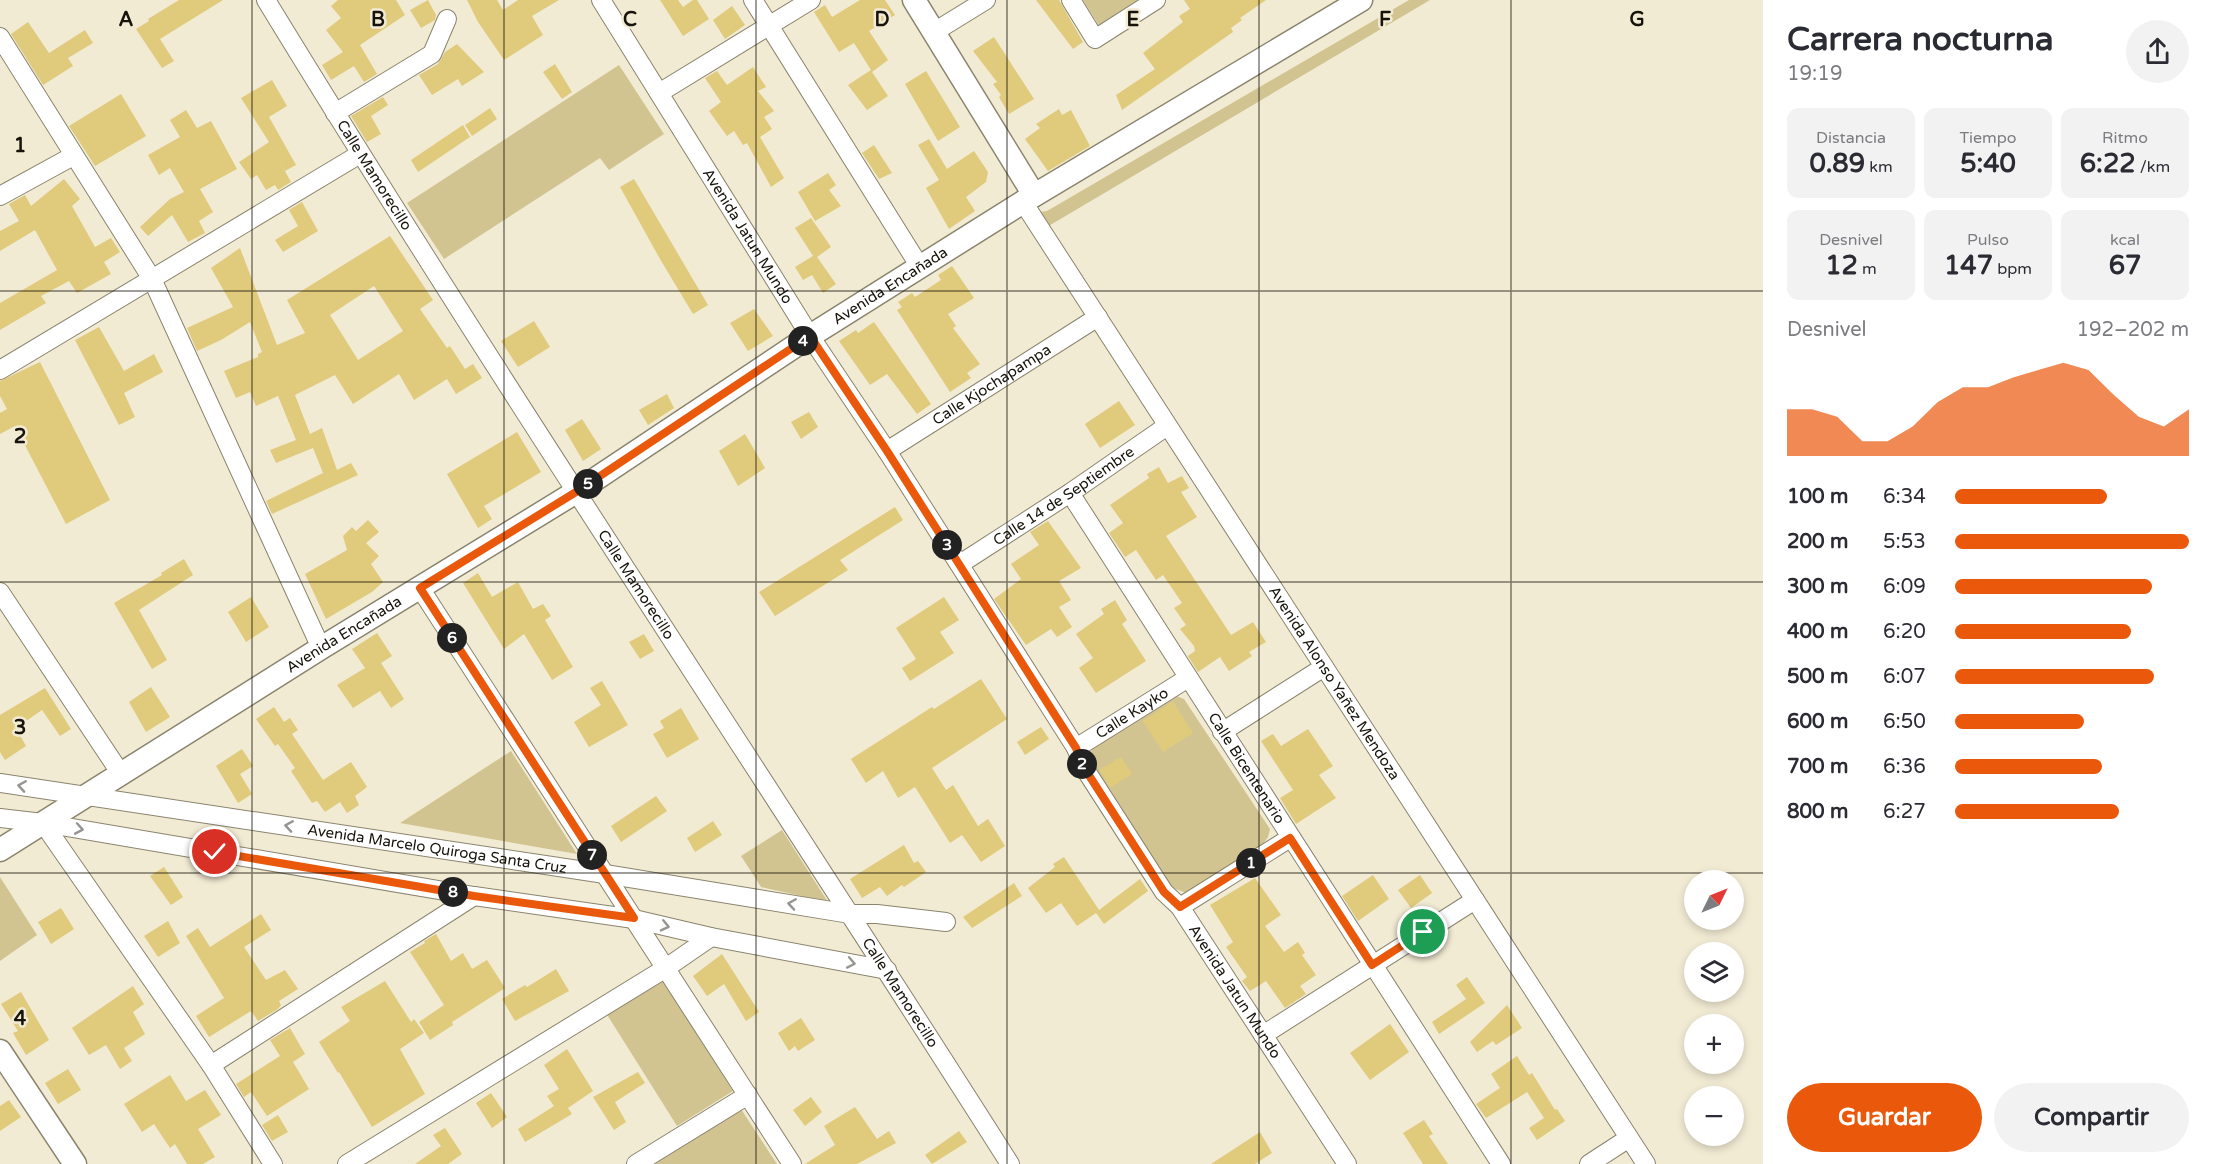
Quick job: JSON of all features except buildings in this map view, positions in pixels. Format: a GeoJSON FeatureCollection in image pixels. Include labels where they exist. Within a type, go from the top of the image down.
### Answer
{"type":"FeatureCollection","features":[{"type":"Feature","properties":{"kind":"main road","name":"Avenida Alonso Yañez Mendoza"},"geometry":{"type":"LineString","coordinates":[[914,0],[1029,199]]}},
{"type":"Feature","properties":{"kind":"main road","name":"Avenida Encañada"},"geometry":{"type":"LineString","coordinates":[[0,850],[321,648],[576,492],[810,336],[920,267],[1361,0]]}},
{"type":"Feature","properties":{"kind":"main road"},"geometry":{"type":"LineString","coordinates":[[0,1051],[75,1164]]}},
{"type":"Feature","properties":{"kind":"street","name":"Avenida Jatun Mundo"},"geometry":{"type":"LineString","coordinates":[[601,0],[810,336],[960,564],[1076,748],[1083,766],[1164,892],[1180,907],[1347,1164]]}},
{"type":"Feature","properties":{"kind":"street"},"geometry":{"type":"LineString","coordinates":[[753,0],[920,267]]}},
{"type":"Feature","properties":{"kind":"street"},"geometry":{"type":"LineString","coordinates":[[659,93],[811,0]]}},
{"type":"Feature","properties":{"kind":"street"},"geometry":{"type":"LineString","coordinates":[[934,32],[986,0]]}},
{"type":"Feature","properties":{"kind":"street"},"geometry":{"type":"LineString","coordinates":[[1071,0],[1095,39],[1156,0]]}},
{"type":"Feature","properties":{"kind":"street","name":"Calle Mamorecillo"},"geometry":{"type":"LineString","coordinates":[[272,2],[360,154],[1011,1164]]}},
{"type":"Feature","properties":{"kind":"street"},"geometry":{"type":"LineString","coordinates":[[335,113],[432,54],[447,19]]}},
{"type":"Feature","properties":{"kind":"street"},"geometry":{"type":"LineString","coordinates":[[0,37],[152,279],[321,648]]}},
{"type":"Feature","properties":{"kind":"street"},"geometry":{"type":"LineString","coordinates":[[0,370],[360,154]]}},
{"type":"Feature","properties":{"kind":"street"},"geometry":{"type":"LineString","coordinates":[[0,196],[73,156]]}},
{"type":"Feature","properties":{"kind":"street","name":"Avenida Alonso Yañez Mendoza"},"geometry":{"type":"LineString","coordinates":[[1029,199],[1098,317],[1167,426],[1646,1164]]}},
{"type":"Feature","properties":{"kind":"street","name":"Calle Kjochapampa"},"geometry":{"type":"LineString","coordinates":[[887,451],[1098,317]]}},
{"type":"Feature","properties":{"kind":"street","name":"Calle 14 de Septiembre"},"geometry":{"type":"LineString","coordinates":[[960,564],[1070,493],[1167,426]]}},
{"type":"Feature","properties":{"kind":"street","name":"Calle Bicentenario"},"geometry":{"type":"LineString","coordinates":[[1070,493],[1501,1164]]}},
{"type":"Feature","properties":{"kind":"street"},"geometry":{"type":"LineString","coordinates":[[420,588],[792,1164]]}},
{"type":"Feature","properties":{"kind":"street"},"geometry":{"type":"LineString","coordinates":[[0,592],[121,774]]}},
{"type":"Feature","properties":{"kind":"street"},"geometry":{"type":"LineString","coordinates":[[1222,732],[1324,668]]}},
{"type":"Feature","properties":{"kind":"street","name":"Calle Kayko"},"geometry":{"type":"LineString","coordinates":[[1076,748],[1188,678]]}},
{"type":"Feature","properties":{"kind":"street","name":"Avenida Marcelo Quiroga Santa Cruz"},"geometry":{"type":"LineString","coordinates":[[0,783],[604,874],[850,914],[877,914],[946,922]]}},
{"type":"Feature","properties":{"kind":"street"},"geometry":{"type":"LineString","coordinates":[[0,818],[43,823],[474,896],[634,918],[711,937],[887,970]]}},
{"type":"Feature","properties":{"kind":"street"},"geometry":{"type":"LineString","coordinates":[[43,823],[211,1065],[273,1164]]}},
{"type":"Feature","properties":{"kind":"street"},"geometry":{"type":"LineString","coordinates":[[1180,907],[1290,838]]}},
{"type":"Feature","properties":{"kind":"street"},"geometry":{"type":"LineString","coordinates":[[211,1065],[474,896]]}},
{"type":"Feature","properties":{"kind":"street"},"geometry":{"type":"LineString","coordinates":[[1263,1035],[1474,900]]}},
{"type":"Feature","properties":{"kind":"street"},"geometry":{"type":"LineString","coordinates":[[347,1164],[666,968],[711,937]]}},
{"type":"Feature","properties":{"kind":"street"},"geometry":{"type":"LineString","coordinates":[[636,1164],[748,1095]]}},
{"type":"Feature","properties":{"kind":"street"},"geometry":{"type":"LineString","coordinates":[[1588,1164],[1629,1138]]}},
{"type":"Feature","properties":{"kind":"shaded area"},"geometry":{"type":"Polygon","coordinates":[[[1083,0],[1146,0],[1101,29],[1083,0]]]}},
{"type":"Feature","properties":{"kind":"shaded area"},"geometry":{"type":"Polygon","coordinates":[[[1409,0],[1430,0],[1047,227],[1040,212],[1047,211],[1409,0]]]}},
{"type":"Feature","properties":{"kind":"shaded area"},"geometry":{"type":"Polygon","coordinates":[[[619,65],[664,134],[609,170],[600,158],[444,259],[407,203],[619,65]]]}},
{"type":"Feature","properties":{"kind":"shaded area"},"geometry":{"type":"Polygon","coordinates":[[[1174,695],[1184,699],[1270,829],[1263,844],[1186,893],[1173,888],[1090,760],[1092,747],[1174,695]]]}},
{"type":"Feature","properties":{"kind":"shaded area"},"geometry":{"type":"Polygon","coordinates":[[[511,751],[577,854],[400,823],[511,751]]]}},
{"type":"Feature","properties":{"kind":"shaded area"},"geometry":{"type":"Polygon","coordinates":[[[782,830],[828,902],[761,887],[741,856],[782,830]]]}},
{"type":"Feature","properties":{"kind":"shaded area"},"geometry":{"type":"Polygon","coordinates":[[[0,877],[37,935],[0,961],[0,877]]]}},
{"type":"Feature","properties":{"kind":"shaded area"},"geometry":{"type":"Polygon","coordinates":[[[662,978],[733,1091],[677,1126],[606,1013],[662,978]]]}},
{"type":"Feature","properties":{"kind":"shaded area"},"geometry":{"type":"Polygon","coordinates":[[[741,1109],[777,1164],[655,1164],[741,1109]]]}},
{"type":"Feature","properties":{"kind":"route"},"geometry":{"type":"LineString","coordinates":[[215,852],[474,896],[634,918],[420,588],[576,492],[810,336],[960,564],[1076,748],[1083,766],[1164,892],[1180,907],[1290,838],[1372,965],[1423,932]]}}]}
